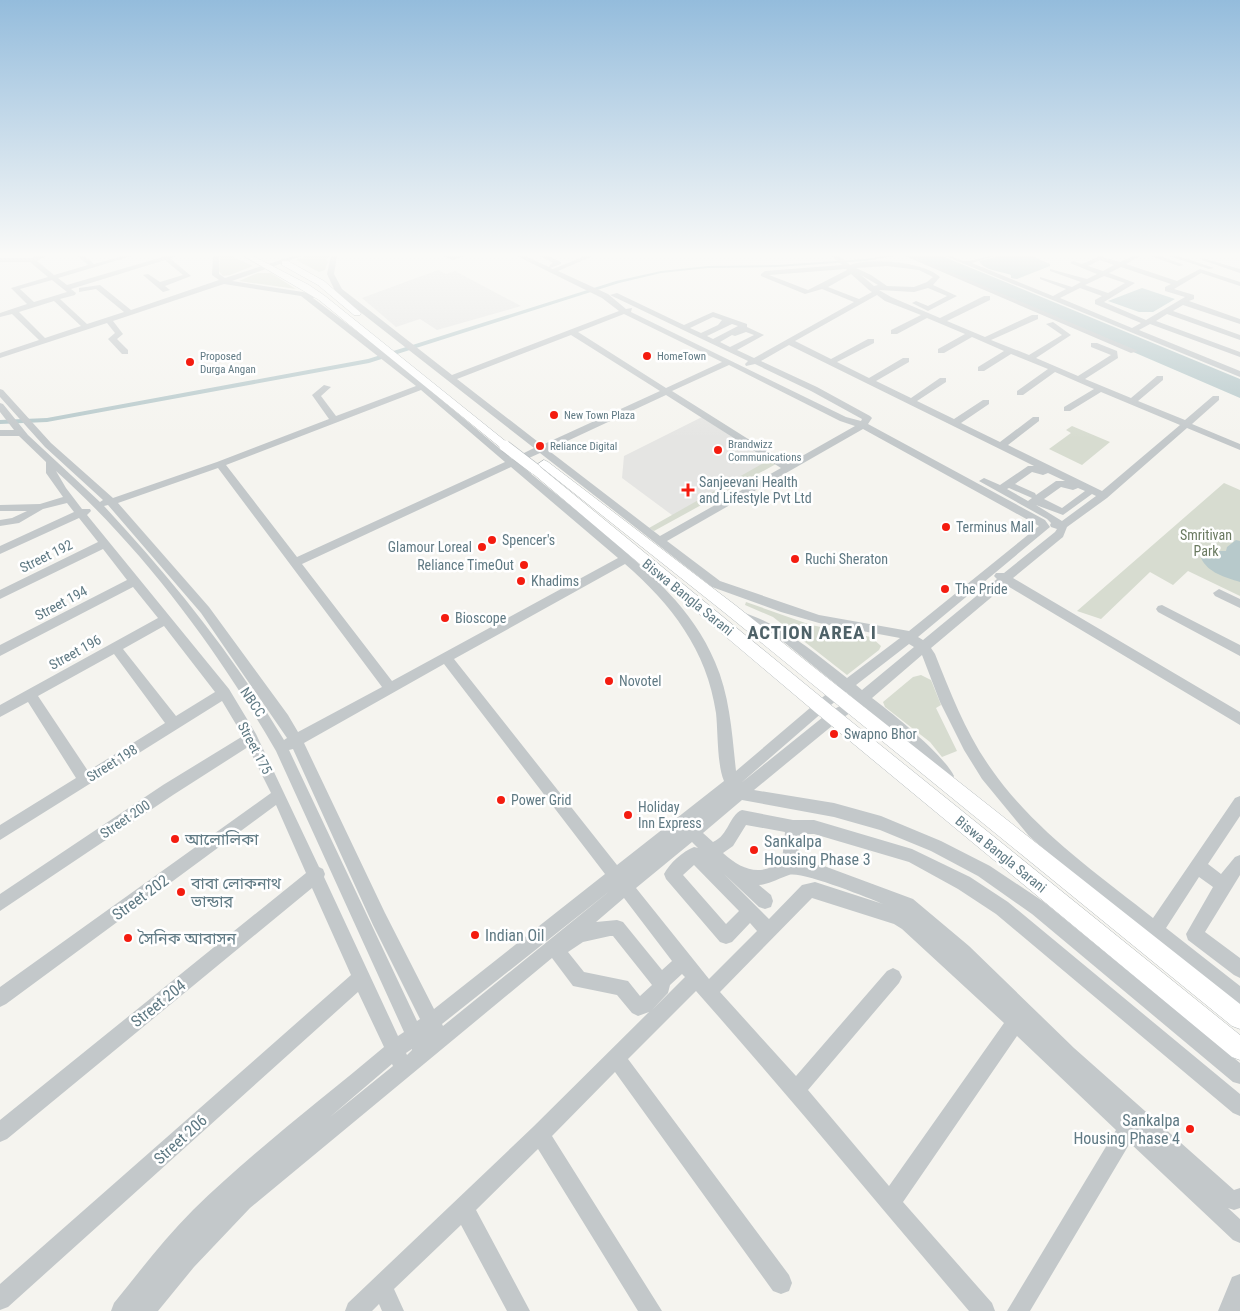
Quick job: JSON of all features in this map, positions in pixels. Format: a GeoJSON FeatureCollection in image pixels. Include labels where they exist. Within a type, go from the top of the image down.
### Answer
{"type":"FeatureCollection","features":[{"type":"Feature","properties":{"kind":"main road","name":"Biswa Bangla Sarani"},"geometry":{"type":"LineString","coordinates":[[344,317],[387,354],[510,444],[539,457],[736,614],[841,690],[968,801],[1240,1018]]}},
{"type":"Feature","properties":{"kind":"main road","name":"Biswa Bangla Sarani"},"geometry":{"type":"LineString","coordinates":[[368,317],[412,352],[510,444]]}},
{"type":"Feature","properties":{"kind":"main road","name":"Biswa Bangla Sarani"},"geometry":{"type":"LineString","coordinates":[[539,457],[827,712],[1240,1049]]}},
{"type":"Feature","properties":{"kind":"street"},"geometry":{"type":"LineString","coordinates":[[20,317],[42,338]]}},
{"type":"Feature","properties":{"kind":"street"},"geometry":{"type":"LineString","coordinates":[[76,317],[84,325]]}},
{"type":"Feature","properties":{"kind":"street"},"geometry":{"type":"LineString","coordinates":[[0,352],[109,317]]}},
{"type":"Feature","properties":{"kind":"street"},"geometry":{"type":"LineString","coordinates":[[0,356],[117,317]]}},
{"type":"Feature","properties":{"kind":"street"},"geometry":{"type":"LineString","coordinates":[[335,317],[387,354],[421,387],[626,558],[673,604],[690,627],[706,656],[719,697],[737,788]]}},
{"type":"Feature","properties":{"kind":"street"},"geometry":{"type":"LineString","coordinates":[[452,378],[610,317]]}},
{"type":"Feature","properties":{"kind":"street"},"geometry":{"type":"LineString","coordinates":[[645,317],[751,362]]}},
{"type":"Feature","properties":{"kind":"street"},"geometry":{"type":"LineString","coordinates":[[645,317],[751,362],[1045,525],[1062,526]]}},
{"type":"Feature","properties":{"kind":"street"},"geometry":{"type":"LineString","coordinates":[[661,317],[716,341],[732,355],[843,419],[881,427],[1004,487],[1030,501],[1062,526]]}},
{"type":"Feature","properties":{"kind":"street"},"geometry":{"type":"LineString","coordinates":[[684,328],[706,317]]}},
{"type":"Feature","properties":{"kind":"street"},"geometry":{"type":"LineString","coordinates":[[702,334],[728,320],[721,317]]}},
{"type":"Feature","properties":{"kind":"street"},"geometry":{"type":"LineString","coordinates":[[751,362],[831,317]]}},
{"type":"Feature","properties":{"kind":"street"},"geometry":{"type":"LineString","coordinates":[[894,332],[923,317]]}},
{"type":"Feature","properties":{"kind":"street"},"geometry":{"type":"LineString","coordinates":[[932,317],[1240,447]]}},
{"type":"Feature","properties":{"kind":"street"},"geometry":{"type":"LineString","coordinates":[[941,321],[949,317]]}},
{"type":"Feature","properties":{"kind":"street"},"geometry":{"type":"LineString","coordinates":[[986,340],[1035,317]]}},
{"type":"Feature","properties":{"kind":"street"},"geometry":{"type":"LineString","coordinates":[[1054,317],[1134,351]]}},
{"type":"Feature","properties":{"kind":"street"},"geometry":{"type":"LineString","coordinates":[[1101,317],[1198,354],[1240,374]]}},
{"type":"Feature","properties":{"kind":"street"},"geometry":{"type":"LineString","coordinates":[[1137,317],[1240,355]]}},
{"type":"Feature","properties":{"kind":"street"},"geometry":{"type":"LineString","coordinates":[[1134,330],[1157,317]]}},
{"type":"Feature","properties":{"kind":"street"},"geometry":{"type":"LineString","coordinates":[[1162,317],[1240,348]]}},
{"type":"Feature","properties":{"kind":"street"},"geometry":{"type":"LineString","coordinates":[[1185,317],[1240,338]]}},
{"type":"Feature","properties":{"kind":"street"},"geometry":{"type":"LineString","coordinates":[[1210,317],[1239,327]]}},
{"type":"Feature","properties":{"kind":"street"},"geometry":{"type":"LineString","coordinates":[[1217,317],[1239,327]]}},
{"type":"Feature","properties":{"kind":"street"},"geometry":{"type":"LineString","coordinates":[[109,320],[119,334],[112,339],[125,352]]}},
{"type":"Feature","properties":{"kind":"street"},"geometry":{"type":"LineString","coordinates":[[702,334],[732,321],[744,326],[716,341]]}},
{"type":"Feature","properties":{"kind":"street"},"geometry":{"type":"LineString","coordinates":[[1030,358],[1067,335],[1050,324]]}},
{"type":"Feature","properties":{"kind":"street"},"geometry":{"type":"LineString","coordinates":[[1198,354],[1239,327]]}},
{"type":"Feature","properties":{"kind":"street"},"geometry":{"type":"LineString","coordinates":[[716,341],[746,330],[760,335],[732,355]]}},
{"type":"Feature","properties":{"kind":"street"},"geometry":{"type":"LineString","coordinates":[[572,332],[785,466]]}},
{"type":"Feature","properties":{"kind":"street"},"geometry":{"type":"LineString","coordinates":[[941,351],[971,334]]}},
{"type":"Feature","properties":{"kind":"street"},"geometry":{"type":"LineString","coordinates":[[293,560],[510,461],[539,457],[764,338]]}},
{"type":"Feature","properties":{"kind":"street"},"geometry":{"type":"LineString","coordinates":[[788,340],[1002,445],[1100,498]]}},
{"type":"Feature","properties":{"kind":"street"},"geometry":{"type":"LineString","coordinates":[[833,361],[871,341]]}},
{"type":"Feature","properties":{"kind":"street"},"geometry":{"type":"LineString","coordinates":[[1079,379],[1115,356],[1114,353],[1094,345]]}},
{"type":"Feature","properties":{"kind":"street"},"geometry":{"type":"LineString","coordinates":[[982,369],[1011,350]]}},
{"type":"Feature","properties":{"kind":"street"},"geometry":{"type":"LineString","coordinates":[[412,352],[452,378],[539,457],[721,586],[802,614],[836,623],[897,632],[910,637],[924,647],[929,654],[947,702],[969,746],[994,784],[1046,842],[1240,997]]}},
{"type":"Feature","properties":{"kind":"street"},"geometry":{"type":"LineString","coordinates":[[1198,354],[1240,365]]}},
{"type":"Feature","properties":{"kind":"street"},"geometry":{"type":"LineString","coordinates":[[870,381],[906,360]]}},
{"type":"Feature","properties":{"kind":"street"},"geometry":{"type":"LineString","coordinates":[[1020,393],[1054,368]]}},
{"type":"Feature","properties":{"kind":"street"},"geometry":{"type":"LineString","coordinates":[[1132,402],[1160,378]]}},
{"type":"Feature","properties":{"kind":"street"},"geometry":{"type":"LineString","coordinates":[[912,401],[944,380]]}},
{"type":"Feature","properties":{"kind":"street"},"geometry":{"type":"LineString","coordinates":[[327,387],[316,395],[334,420]]}},
{"type":"Feature","properties":{"kind":"street"},"geometry":{"type":"LineString","coordinates":[[0,550],[104,503],[122,499],[220,464],[421,387]]}},
{"type":"Feature","properties":{"kind":"street"},"geometry":{"type":"LineString","coordinates":[[1068,409],[1101,388]]}},
{"type":"Feature","properties":{"kind":"street"},"geometry":{"type":"LineString","coordinates":[[0,392],[21,425],[104,503],[205,610],[283,719],[296,741],[430,1023],[440,1040]]}},
{"type":"Feature","properties":{"kind":"street"},"geometry":{"type":"LineString","coordinates":[[122,1311],[167,1254],[200,1218],[243,1178],[394,1051],[621,881],[737,788],[827,712],[841,690],[910,637],[1059,534],[1062,526],[1100,498],[1216,398]]}},
{"type":"Feature","properties":{"kind":"street"},"geometry":{"type":"LineString","coordinates":[[956,422],[986,402]]}},
{"type":"Feature","properties":{"kind":"street","name":"NBCC"},"geometry":{"type":"LineString","coordinates":[[0,406],[21,425],[51,462],[104,503],[220,653],[268,724],[281,748],[423,1053]]}},
{"type":"Feature","properties":{"kind":"street"},"geometry":{"type":"LineString","coordinates":[[1002,445],[1036,419]]}},
{"type":"Feature","properties":{"kind":"street"},"geometry":{"type":"LineString","coordinates":[[655,538],[863,423]]}},
{"type":"Feature","properties":{"kind":"street"},"geometry":{"type":"LineString","coordinates":[[0,433],[21,425]]}},
{"type":"Feature","properties":{"kind":"street"},"geometry":{"type":"LineString","coordinates":[[1230,442],[1240,434]]}},
{"type":"Feature","properties":{"kind":"street","name":"Street 175"},"geometry":{"type":"LineString","coordinates":[[51,462],[52,473],[69,499],[224,693],[251,738],[317,874],[361,978],[394,1051],[404,1068]]}},
{"type":"Feature","properties":{"kind":"street"},"geometry":{"type":"LineString","coordinates":[[220,464],[391,689]]}},
{"type":"Feature","properties":{"kind":"street"},"geometry":{"type":"LineString","coordinates":[[1004,487],[1031,468],[1037,468],[1057,475]]}},
{"type":"Feature","properties":{"kind":"street"},"geometry":{"type":"LineString","coordinates":[[1030,501],[1057,475]]}},
{"type":"Feature","properties":{"kind":"street"},"geometry":{"type":"LineString","coordinates":[[1030,501],[1062,482],[1100,498]]}},
{"type":"Feature","properties":{"kind":"street"},"geometry":{"type":"LineString","coordinates":[[1030,501],[1064,512],[1087,494]]}},
{"type":"Feature","properties":{"kind":"street"},"geometry":{"type":"LineString","coordinates":[[0,523],[18,519],[40,507],[69,499]]}},
{"type":"Feature","properties":{"kind":"street"},"geometry":{"type":"LineString","coordinates":[[0,508],[40,507]]}},
{"type":"Feature","properties":{"kind":"street"},"geometry":{"type":"LineString","coordinates":[[827,712],[856,702],[924,647],[1044,529],[1045,525]]}},
{"type":"Feature","properties":{"kind":"street","name":"Street 192"},"geometry":{"type":"LineString","coordinates":[[0,595],[106,543]]}},
{"type":"Feature","properties":{"kind":"street"},"geometry":{"type":"LineString","coordinates":[[281,748],[626,558]]}},
{"type":"Feature","properties":{"kind":"street"},"geometry":{"type":"LineString","coordinates":[[998,575],[1240,719]]}},
{"type":"Feature","properties":{"kind":"street","name":"Street 194"},"geometry":{"type":"LineString","coordinates":[[0,651],[135,581]]}},
{"type":"Feature","properties":{"kind":"street"},"geometry":{"type":"LineString","coordinates":[[1219,593],[1240,604]]}},
{"type":"Feature","properties":{"kind":"street"},"geometry":{"type":"LineString","coordinates":[[1162,609],[1240,651]]}},
{"type":"Feature","properties":{"kind":"street","name":"Street 196"},"geometry":{"type":"LineString","coordinates":[[0,711],[165,620]]}},
{"type":"Feature","properties":{"kind":"street"},"geometry":{"type":"LineString","coordinates":[[115,647],[174,724]]}},
{"type":"Feature","properties":{"kind":"street"},"geometry":{"type":"LineString","coordinates":[[446,658],[684,962],[796,1090],[983,1311]]}},
{"type":"Feature","properties":{"kind":"street","name":"Street 198"},"geometry":{"type":"LineString","coordinates":[[0,833],[224,693]]}},
{"type":"Feature","properties":{"kind":"street"},"geometry":{"type":"LineString","coordinates":[[30,694],[86,779]]}},
{"type":"Feature","properties":{"kind":"street","name":"Street 200"},"geometry":{"type":"LineString","coordinates":[[0,903],[168,790],[251,738]]}},
{"type":"Feature","properties":{"kind":"street"},"geometry":{"type":"LineString","coordinates":[[144,1311],[186,1259],[243,1201],[440,1040],[621,881],[662,858],[694,833],[737,788]]}},
{"type":"Feature","properties":{"kind":"street"},"geometry":{"type":"LineString","coordinates":[[737,788],[758,798],[812,806],[858,816],[906,832],[966,861],[1002,882],[1038,908],[1240,1075]]}},
{"type":"Feature","properties":{"kind":"street","name":"Street 202"},"geometry":{"type":"LineString","coordinates":[[0,998],[280,795]]}},
{"type":"Feature","properties":{"kind":"street"},"geometry":{"type":"LineString","coordinates":[[1155,930],[1240,803]]}},
{"type":"Feature","properties":{"kind":"street"},"geometry":{"type":"LineString","coordinates":[[711,850],[724,846],[742,817],[793,827],[814,827],[912,856],[964,882],[1002,908],[1240,1106]]}},
{"type":"Feature","properties":{"kind":"street"},"geometry":{"type":"LineString","coordinates":[[734,872],[761,878],[781,872],[788,866],[791,859],[793,827]]}},
{"type":"Feature","properties":{"kind":"street"},"geometry":{"type":"LineString","coordinates":[[694,833],[765,901]]}},
{"type":"Feature","properties":{"kind":"street"},"geometry":{"type":"LineString","coordinates":[[678,846],[689,858]]}},
{"type":"Feature","properties":{"kind":"street"},"geometry":{"type":"LineString","coordinates":[[750,911],[726,936],[672,874],[694,854],[750,911],[769,931]]}},
{"type":"Feature","properties":{"kind":"street"},"geometry":{"type":"LineString","coordinates":[[662,858],[675,871]]}},
{"type":"Feature","properties":{"kind":"street"},"geometry":{"type":"LineString","coordinates":[[1240,862],[1223,885],[1194,934],[1240,969]]}},
{"type":"Feature","properties":{"kind":"street"},"geometry":{"type":"LineString","coordinates":[[788,866],[824,874],[907,905],[963,952],[1068,1054],[1226,1197],[1234,1200],[1240,1198]]}},
{"type":"Feature","properties":{"kind":"street"},"geometry":{"type":"LineString","coordinates":[[1197,866],[1223,885]]}},
{"type":"Feature","properties":{"kind":"street","name":"Street 204"},"geometry":{"type":"LineString","coordinates":[[0,1132],[317,874]]}},
{"type":"Feature","properties":{"kind":"street"},"geometry":{"type":"LineString","coordinates":[[356,1311],[616,1058],[769,931],[808,891],[815,890],[908,923],[1240,1233]]}},
{"type":"Feature","properties":{"kind":"street"},"geometry":{"type":"LineString","coordinates":[[617,928],[661,982],[662,987],[643,1006],[638,1006],[622,987],[579,980],[559,954],[560,948],[572,936],[617,928]]}},
{"type":"Feature","properties":{"kind":"street"},"geometry":{"type":"LineString","coordinates":[[661,982],[684,962]]}},
{"type":"Feature","properties":{"kind":"street"},"geometry":{"type":"LineString","coordinates":[[796,1090],[893,977]]}},
{"type":"Feature","properties":{"kind":"street","name":"Street 206"},"geometry":{"type":"LineString","coordinates":[[0,1299],[361,978]]}},
{"type":"Feature","properties":{"kind":"street"},"geometry":{"type":"LineString","coordinates":[[890,1203],[1016,1022]]}},
{"type":"Feature","properties":{"kind":"street"},"geometry":{"type":"LineString","coordinates":[[616,1058],[781,1283]]}},
{"type":"Feature","properties":{"kind":"street"},"geometry":{"type":"LineString","coordinates":[[1018,1311],[1128,1128]]}},
{"type":"Feature","properties":{"kind":"street"},"geometry":{"type":"LineString","coordinates":[[540,1134],[651,1311]]}},
{"type":"Feature","properties":{"kind":"street"},"geometry":{"type":"LineString","coordinates":[[462,1208],[519,1311]]}},
{"type":"Feature","properties":{"kind":"street"},"geometry":{"type":"LineString","coordinates":[[1229,1311],[1240,1285]]}},
{"type":"Feature","properties":{"kind":"street"},"geometry":{"type":"LineString","coordinates":[[382,1286],[393,1311]]}},
{"type":"Feature","properties":{"kind":"shaded area"},"geometry":{"type":"Polygon","coordinates":[[[384,317],[482,317],[437,330],[420,319],[396,327],[384,317]]]}},
{"type":"Feature","properties":{"kind":"shaded area"},"geometry":{"type":"Polygon","coordinates":[[[1052,317],[1090,317],[1240,379],[1240,398],[1052,317]]]}},
{"type":"Feature","properties":{"kind":"shaded area"},"geometry":{"type":"Polygon","coordinates":[[[702,417],[771,463],[676,518],[622,478],[624,456],[702,417]]]}},
{"type":"Feature","properties":{"kind":"shaded area"},"geometry":{"type":"Polygon","coordinates":[[[1236,540],[1240,541],[1240,582],[1212,571],[1201,558],[1211,551],[1226,551],[1227,547],[1236,540]]]}},
{"type":"Feature","properties":{"kind":"green space"},"geometry":{"type":"Polygon","coordinates":[[[1072,426],[1110,442],[1082,465],[1049,449],[1071,433],[1066,430],[1072,426]]]}},
{"type":"Feature","properties":{"kind":"green space"},"geometry":{"type":"Polygon","coordinates":[[[769,460],[776,464],[654,531],[649,528],[769,460]]]}},
{"type":"Feature","properties":{"kind":"green space","name":"Smritivan Park"},"geometry":{"type":"Polygon","coordinates":[[[1224,483],[1240,490],[1240,596],[1188,571],[1173,585],[1150,572],[1101,619],[1077,611],[1224,483]]]}},
{"type":"Feature","properties":{"kind":"green space"},"geometry":{"type":"Polygon","coordinates":[[[746,602],[811,625],[871,637],[881,646],[879,650],[847,675],[773,617],[745,605],[746,602]]]}},
{"type":"Feature","properties":{"kind":"green space"},"geometry":{"type":"Polygon","coordinates":[[[921,675],[931,680],[941,705],[936,708],[957,751],[942,757],[930,742],[885,707],[883,702],[913,677],[921,675]]]}},
{"type":"Feature","properties":{"kind":"waterway"},"geometry":{"type":"LineString","coordinates":[[0,422],[47,420],[369,361],[507,317]]}},
{"type":"Feature","properties":{"kind":"place","name":"HomeTown"},"geometry":{"type":"Point","coordinates":[647,356]}},
{"type":"Feature","properties":{"kind":"place","name":"Proposed Durga Angan"},"geometry":{"type":"Point","coordinates":[190,362]}},
{"type":"Feature","properties":{"kind":"place","name":"New Town Plaza"},"geometry":{"type":"Point","coordinates":[554,415]}},
{"type":"Feature","properties":{"kind":"place","name":"Reliance Digital"},"geometry":{"type":"Point","coordinates":[540,446]}},
{"type":"Feature","properties":{"kind":"place","name":"Brandwizz Communications"},"geometry":{"type":"Point","coordinates":[718,450]}},
{"type":"Feature","properties":{"kind":"place","name":"Sanjeevani Health and Lifestyle Pvt Ltd"},"geometry":{"type":"Point","coordinates":[688,490]}},
{"type":"Feature","properties":{"kind":"place","name":"Terminus Mall"},"geometry":{"type":"Point","coordinates":[946,527]}},
{"type":"Feature","properties":{"kind":"place","name":"Spencer's"},"geometry":{"type":"Point","coordinates":[492,540]}},
{"type":"Feature","properties":{"kind":"place","name":"Glamour Loreal"},"geometry":{"type":"Point","coordinates":[482,547]}},
{"type":"Feature","properties":{"kind":"place","name":"Ruchi Sheraton"},"geometry":{"type":"Point","coordinates":[795,559]}},
{"type":"Feature","properties":{"kind":"place","name":"Reliance TimeOut"},"geometry":{"type":"Point","coordinates":[524,565]}},
{"type":"Feature","properties":{"kind":"place","name":"Khadims"},"geometry":{"type":"Point","coordinates":[521,581]}},
{"type":"Feature","properties":{"kind":"place","name":"The Pride"},"geometry":{"type":"Point","coordinates":[945,589]}},
{"type":"Feature","properties":{"kind":"place","name":"Bioscope"},"geometry":{"type":"Point","coordinates":[445,618]}},
{"type":"Feature","properties":{"kind":"place","name":"Novotel"},"geometry":{"type":"Point","coordinates":[609,681]}},
{"type":"Feature","properties":{"kind":"place","name":"Swapno Bhor"},"geometry":{"type":"Point","coordinates":[834,734]}},
{"type":"Feature","properties":{"kind":"place","name":"Power Grid"},"geometry":{"type":"Point","coordinates":[501,800]}},
{"type":"Feature","properties":{"kind":"place","name":"Holiday Inn Express"},"geometry":{"type":"Point","coordinates":[628,815]}},
{"type":"Feature","properties":{"kind":"place","name":"আলোলিকা"},"geometry":{"type":"Point","coordinates":[175,839]}},
{"type":"Feature","properties":{"kind":"place","name":"Sankalpa Housing Phase 3"},"geometry":{"type":"Point","coordinates":[754,850]}},
{"type":"Feature","properties":{"kind":"place","name":"বাবা লোকনাথ ভান্ডার"},"geometry":{"type":"Point","coordinates":[181,892]}},
{"type":"Feature","properties":{"kind":"place","name":"Indian Oil"},"geometry":{"type":"Point","coordinates":[475,935]}},
{"type":"Feature","properties":{"kind":"place","name":"সৈনিক আবাসন"},"geometry":{"type":"Point","coordinates":[128,938]}},
{"type":"Feature","properties":{"kind":"place","name":"Sankalpa Housing Phase 4"},"geometry":{"type":"Point","coordinates":[1190,1129]}},
{"type":"Feature","properties":{"kind":"district","name":"ACTION AREA I"},"geometry":{"type":"Point","coordinates":[812,632]}}]}
